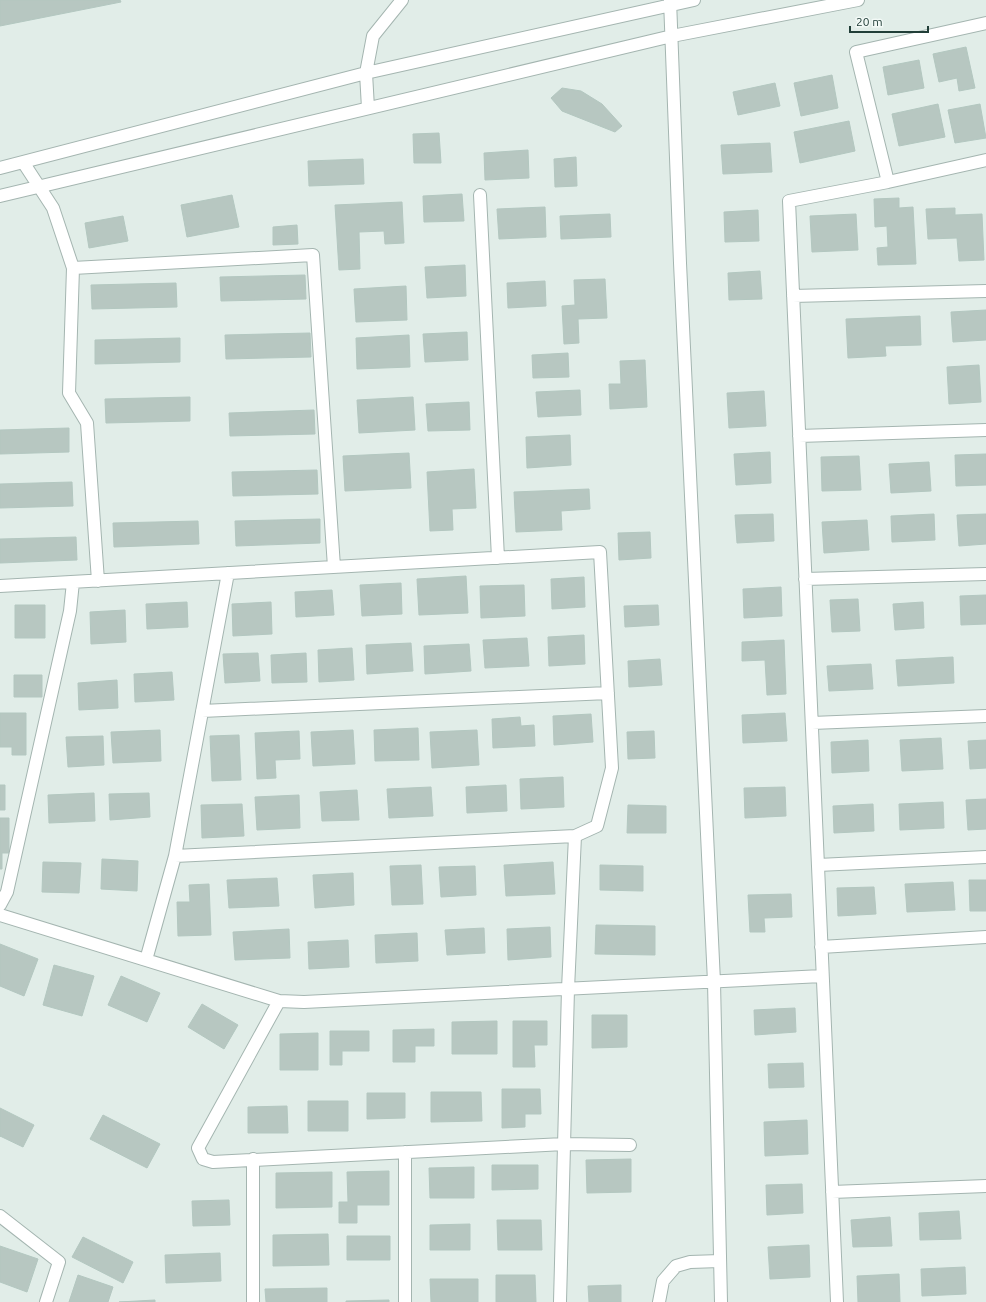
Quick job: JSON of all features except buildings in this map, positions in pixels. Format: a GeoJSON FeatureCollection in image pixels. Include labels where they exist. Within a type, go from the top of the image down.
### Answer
{"type":"FeatureCollection","features":[{"type":"Feature","properties":{"kind":"street"},"geometry":{"type":"LineString","coordinates":[[368,108],[366,73],[373,36],[402,0]]}},
{"type":"Feature","properties":{"kind":"street"},"geometry":{"type":"LineString","coordinates":[[0,168],[366,73],[671,3],[694,0]]}},
{"type":"Feature","properties":{"kind":"street"},"geometry":{"type":"LineString","coordinates":[[0,196],[672,36],[858,0]]}},
{"type":"Feature","properties":{"kind":"street"},"geometry":{"type":"LineString","coordinates":[[671,3],[680,263],[714,982],[721,1302]]}},
{"type":"Feature","properties":{"kind":"street"},"geometry":{"type":"LineString","coordinates":[[888,182],[856,52],[986,23]]}},
{"type":"Feature","properties":{"kind":"street"},"geometry":{"type":"LineString","coordinates":[[837,1302],[789,201],[888,182],[986,160]]}},
{"type":"Feature","properties":{"kind":"street"},"geometry":{"type":"LineString","coordinates":[[23,162],[53,208],[72,268],[69,393],[87,423],[98,581]]}},
{"type":"Feature","properties":{"kind":"street"},"geometry":{"type":"LineString","coordinates":[[480,195],[498,558]]}},
{"type":"Feature","properties":{"kind":"street"},"geometry":{"type":"LineString","coordinates":[[72,268],[313,255],[334,567]]}},
{"type":"Feature","properties":{"kind":"street"},"geometry":{"type":"LineString","coordinates":[[793,296],[986,291]]}},
{"type":"Feature","properties":{"kind":"street"},"geometry":{"type":"LineString","coordinates":[[799,436],[986,430]]}},
{"type":"Feature","properties":{"kind":"street"},"geometry":{"type":"LineString","coordinates":[[0,586],[600,552],[612,768],[597,826],[575,836],[175,856]]}},
{"type":"Feature","properties":{"kind":"street"},"geometry":{"type":"LineString","coordinates":[[146,960],[175,856],[228,573]]}},
{"type":"Feature","properties":{"kind":"street"},"geometry":{"type":"LineString","coordinates":[[805,580],[986,574]]}},
{"type":"Feature","properties":{"kind":"street"},"geometry":{"type":"LineString","coordinates":[[0,905],[7,892],[70,611],[73,582]]}},
{"type":"Feature","properties":{"kind":"street"},"geometry":{"type":"LineString","coordinates":[[202,711],[608,694]]}},
{"type":"Feature","properties":{"kind":"street"},"geometry":{"type":"LineString","coordinates":[[812,723],[986,716]]}},
{"type":"Feature","properties":{"kind":"street"},"geometry":{"type":"LineString","coordinates":[[560,1302],[568,990],[575,836]]}},
{"type":"Feature","properties":{"kind":"street"},"geometry":{"type":"LineString","coordinates":[[818,865],[986,857]]}},
{"type":"Feature","properties":{"kind":"street"},"geometry":{"type":"LineString","coordinates":[[0,915],[279,1001],[304,1002],[568,990],[822,976]]}},
{"type":"Feature","properties":{"kind":"street"},"geometry":{"type":"LineString","coordinates":[[821,947],[986,937]]}},
{"type":"Feature","properties":{"kind":"street"},"geometry":{"type":"LineString","coordinates":[[279,1001],[198,1148],[203,1159],[213,1162],[564,1144],[630,1145]]}},
{"type":"Feature","properties":{"kind":"street"},"geometry":{"type":"LineString","coordinates":[[405,1152],[405,1302]]}},
{"type":"Feature","properties":{"kind":"street"},"geometry":{"type":"LineString","coordinates":[[253,1159],[253,1302]]}},
{"type":"Feature","properties":{"kind":"street"},"geometry":{"type":"LineString","coordinates":[[832,1192],[986,1186]]}},
{"type":"Feature","properties":{"kind":"street"},"geometry":{"type":"LineString","coordinates":[[0,1216],[59,1262],[46,1302]]}},
{"type":"Feature","properties":{"kind":"street"},"geometry":{"type":"LineString","coordinates":[[659,1302],[663,1281],[676,1266],[690,1262],[720,1261]]}}]}
